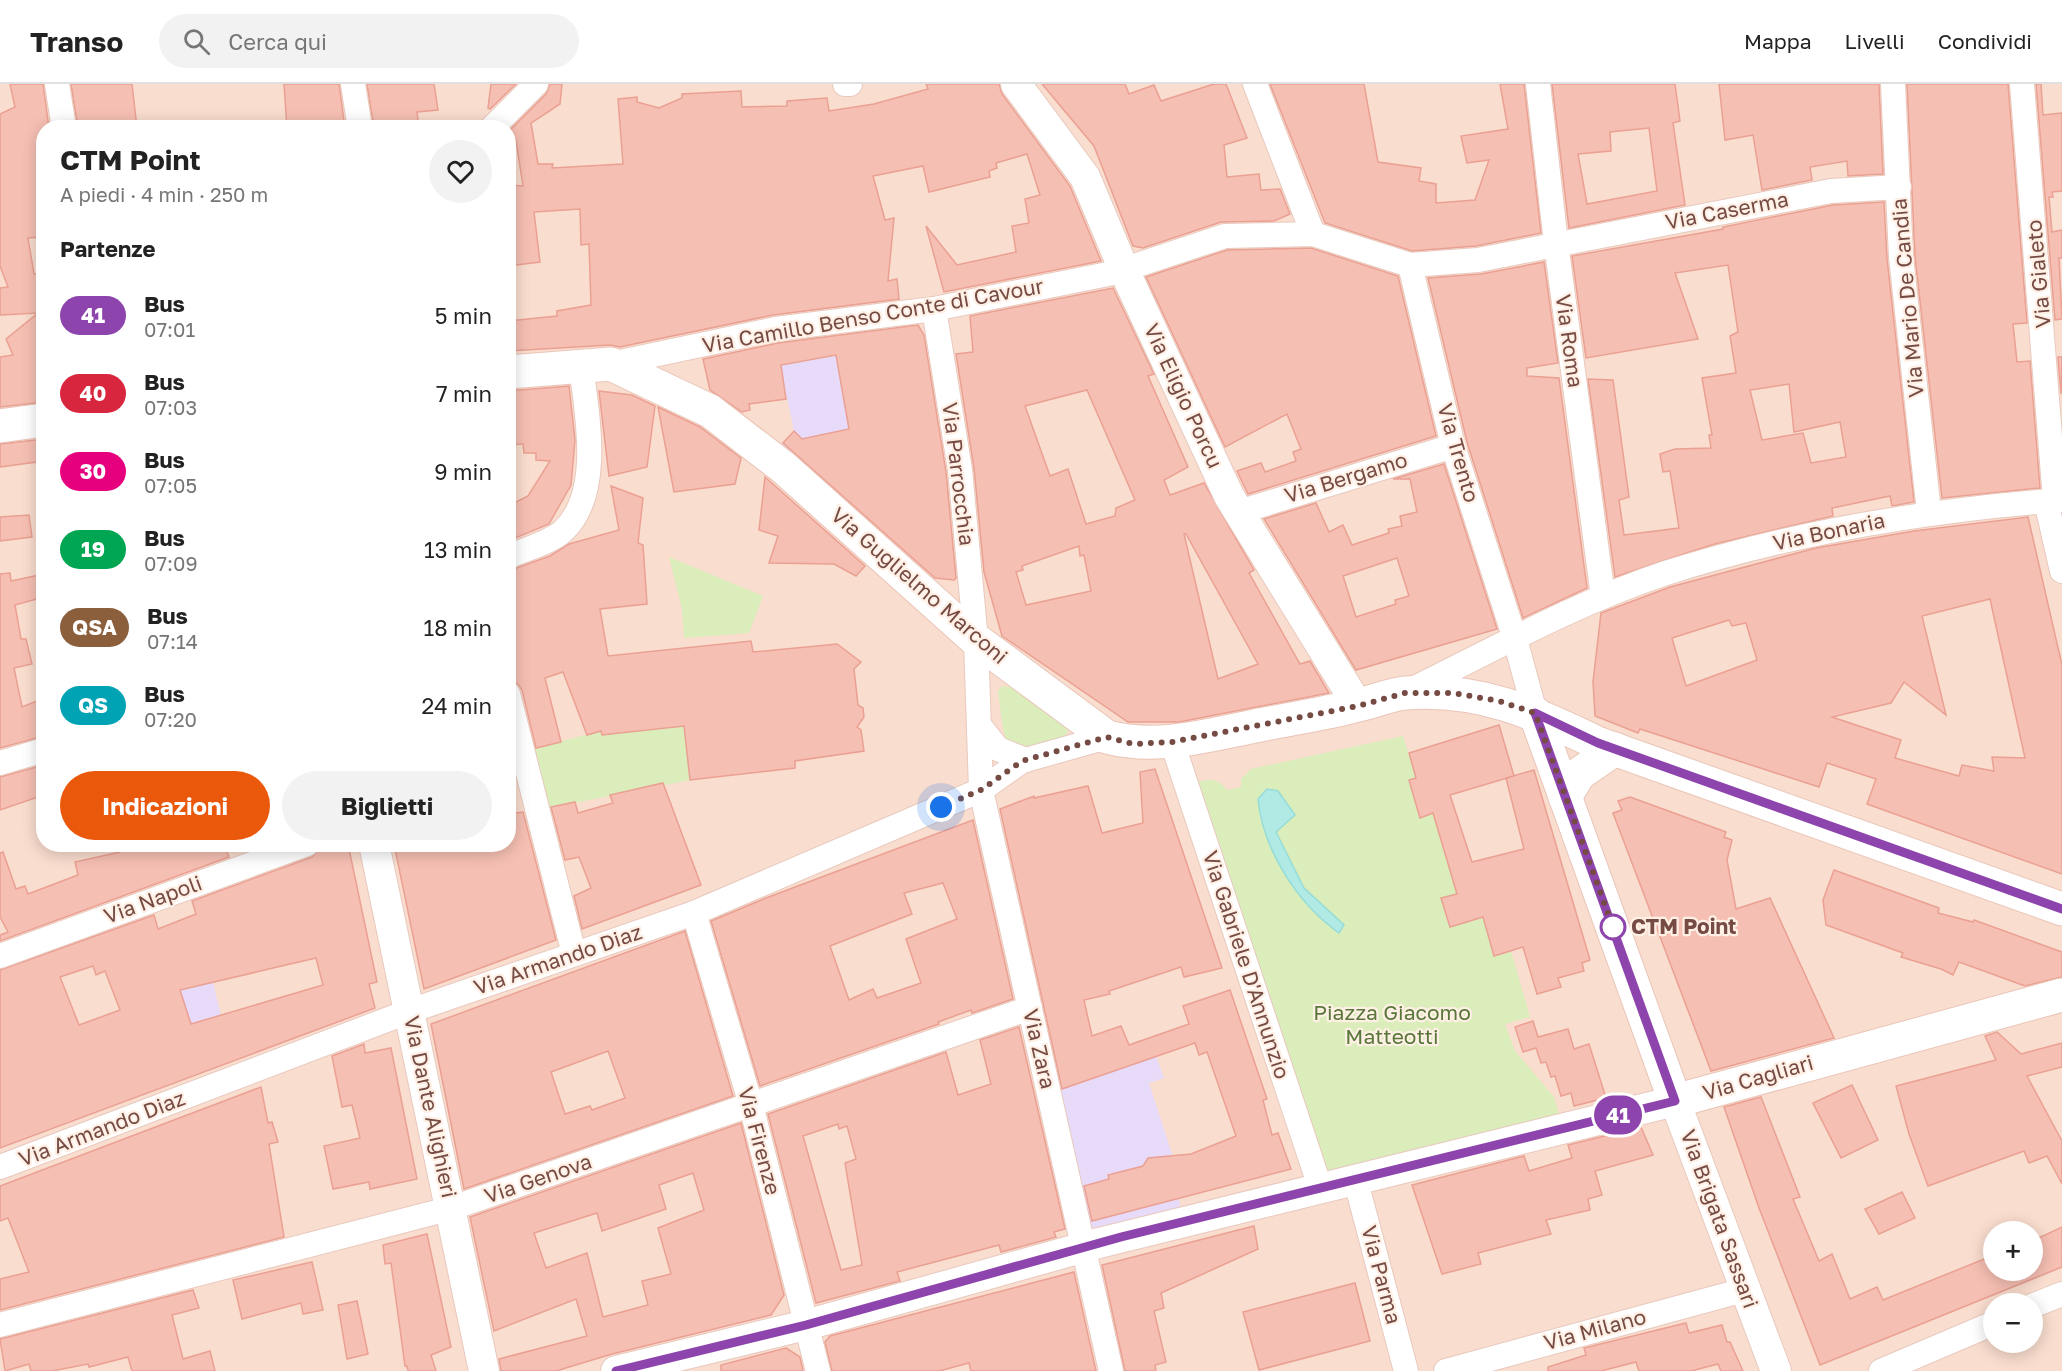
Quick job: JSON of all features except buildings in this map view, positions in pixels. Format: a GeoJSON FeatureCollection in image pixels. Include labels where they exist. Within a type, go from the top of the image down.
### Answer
{"type":"FeatureCollection","features":[{"type":"Feature","properties":{"kind":"main road"},"geometry":{"type":"LineString","coordinates":[[516,371],[596,365]]}},
{"type":"Feature","properties":{"kind":"main road","name":"Via Guglielmo Marconi"},"geometry":{"type":"LineString","coordinates":[[596,365],[710,411],[783,467],[976,640],[1107,737],[1133,744],[1172,742],[1358,706],[1405,693],[1453,693],[1499,701],[1535,713],[1615,749],[2062,909]]}},
{"type":"Feature","properties":{"kind":"main road"},"geometry":{"type":"LineString","coordinates":[[0,426],[36,421]]}},
{"type":"Feature","properties":{"kind":"main road","name":"Via Brigata Sassari"},"geometry":{"type":"LineString","coordinates":[[1535,713],[1675,1101]]}},
{"type":"Feature","properties":{"kind":"main road"},"geometry":{"type":"LineString","coordinates":[[1565,796],[1580,774],[1615,749]]}},
{"type":"Feature","properties":{"kind":"main road","name":"Via Cagliari"},"geometry":{"type":"LineString","coordinates":[[1675,1101],[2062,995]]}},
{"type":"Feature","properties":{"kind":"street"},"geometry":{"type":"LineString","coordinates":[[57,84],[63,120]]}},
{"type":"Feature","properties":{"kind":"street"},"geometry":{"type":"LineString","coordinates":[[353,84],[359,120]]}},
{"type":"Feature","properties":{"kind":"street"},"geometry":{"type":"LineString","coordinates":[[500,120],[536,84]]}},
{"type":"Feature","properties":{"kind":"street","name":"Via Eligio Porcu"},"geometry":{"type":"LineString","coordinates":[[1016,84],[1085,177],[1124,270],[1239,512],[1358,706]]}},
{"type":"Feature","properties":{"kind":"street"},"geometry":{"type":"LineString","coordinates":[[1255,84],[1313,234]]}},
{"type":"Feature","properties":{"kind":"street","name":"Via Roma"},"geometry":{"type":"LineString","coordinates":[[1538,84],[1556,243],[1603,597]]}},
{"type":"Feature","properties":{"kind":"street","name":"Via Mario De Candia"},"geometry":{"type":"LineString","coordinates":[[1893,84],[1906,309],[1929,512]]}},
{"type":"Feature","properties":{"kind":"street","name":"Via Gialeto"},"geometry":{"type":"LineString","coordinates":[[2022,84],[2054,500],[2062,571]]}},
{"type":"Feature","properties":{"kind":"street","name":"Via Caserma"},"geometry":{"type":"LineString","coordinates":[[1556,243],[1832,191],[1899,187]]}},
{"type":"Feature","properties":{"kind":"street","name":"Via Camillo Benso Conte di Cavour"},"geometry":{"type":"LineString","coordinates":[[596,365],[776,329],[934,309],[1124,270],[1225,236],[1313,234],[1410,265],[1478,260],[1556,243]]}},
{"type":"Feature","properties":{"kind":"street","name":"Via Trento"},"geometry":{"type":"LineString","coordinates":[[1410,265],[1453,446],[1515,639],[1535,713]]}},
{"type":"Feature","properties":{"kind":"street","name":"Via Parrocchia"},"geometry":{"type":"LineString","coordinates":[[934,309],[960,470],[976,640]]}},
{"type":"Feature","properties":{"kind":"street"},"geometry":{"type":"LineString","coordinates":[[516,553],[562,532],[579,511],[586,488],[596,365]]}},
{"type":"Feature","properties":{"kind":"street","name":"Via Bergamo"},"geometry":{"type":"LineString","coordinates":[[1239,512],[1453,446]]}},
{"type":"Feature","properties":{"kind":"street","name":"Via Bonaria"},"geometry":{"type":"LineString","coordinates":[[1405,693],[1603,597],[1666,573],[1795,537],[1929,512],[2054,500]]}},
{"type":"Feature","properties":{"kind":"street","name":"Via Zara"},"geometry":{"type":"LineString","coordinates":[[976,640],[981,790],[1111,1371]]}},
{"type":"Feature","properties":{"kind":"street"},"geometry":{"type":"LineString","coordinates":[[979,725],[998,749],[1026,760]]}},
{"type":"Feature","properties":{"kind":"street"},"geometry":{"type":"LineString","coordinates":[[516,726],[574,954]]}},
{"type":"Feature","properties":{"kind":"street","name":"Via Armando Diaz"},"geometry":{"type":"LineString","coordinates":[[0,1167],[410,1011],[694,913],[981,790],[1026,760],[1107,737]]}},
{"type":"Feature","properties":{"kind":"street","name":"Via Gabriele D'Annunzio"},"geometry":{"type":"LineString","coordinates":[[1172,742],[1320,1187]]}},
{"type":"Feature","properties":{"kind":"street"},"geometry":{"type":"LineString","coordinates":[[0,763],[36,752]]}},
{"type":"Feature","properties":{"kind":"street","name":"Via Napoli"},"geometry":{"type":"LineString","coordinates":[[0,956],[285,852]]}},
{"type":"Feature","properties":{"kind":"street","name":"Via Dante Alighieri"},"geometry":{"type":"LineString","coordinates":[[377,852],[484,1371]]}},
{"type":"Feature","properties":{"kind":"street","name":"Via Firenze"},"geometry":{"type":"LineString","coordinates":[[694,913],[751,1105],[818,1371]]}},
{"type":"Feature","properties":{"kind":"street","name":"Via Genova"},"geometry":{"type":"LineString","coordinates":[[0,1324],[452,1208],[1030,1008]]}},
{"type":"Feature","properties":{"kind":"street","name":"Via Cagliari"},"geometry":{"type":"LineString","coordinates":[[616,1371],[806,1325],[1083,1247],[1355,1178],[1675,1101]]}},
{"type":"Feature","properties":{"kind":"street","name":"Via Brigata Sassari"},"geometry":{"type":"LineString","coordinates":[[1675,1101],[1776,1371]]}},
{"type":"Feature","properties":{"kind":"street","name":"Via Parma"},"geometry":{"type":"LineString","coordinates":[[1355,1178],[1406,1371]]}},
{"type":"Feature","properties":{"kind":"street","name":"Via Milano"},"geometry":{"type":"LineString","coordinates":[[1446,1371],[1744,1290]]}},
{"type":"Feature","properties":{"kind":"street"},"geometry":{"type":"LineString","coordinates":[[2043,1302],[2062,1294]]}},
{"type":"Feature","properties":{"kind":"street"},"geometry":{"type":"LineString","coordinates":[[1881,1371],[1983,1328]]}},
{"type":"Feature","properties":{"kind":"shaded area"},"geometry":{"type":"Polygon","coordinates":[[[0,84],[2062,84],[2062,1371],[0,1371],[0,84]]]}},
{"type":"Feature","properties":{"kind":"shaded area"},"geometry":{"type":"Polygon","coordinates":[[[836,356],[838,369],[903,445],[815,454],[802,469],[780,447],[794,431],[780,365],[836,356]]]}},
{"type":"Feature","properties":{"kind":"shaded area"},"geometry":{"type":"Polygon","coordinates":[[[209,966],[232,1061],[200,1073],[176,979],[209,966]]]}},
{"type":"Feature","properties":{"kind":"shaded area"},"geometry":{"type":"Polygon","coordinates":[[[1156,1056],[1164,1078],[1149,1083],[1174,1160],[1170,1162],[1181,1208],[1089,1233],[1057,1090],[1156,1056]]]}},
{"type":"Feature","properties":{"kind":"green space"},"geometry":{"type":"Polygon","coordinates":[[[669,557],[763,596],[749,633],[684,638],[682,609],[669,557]]]}},
{"type":"Feature","properties":{"kind":"green space"},"geometry":{"type":"Polygon","coordinates":[[[1002,686],[1010,687],[1069,730],[1062,739],[1027,746],[1010,743],[1005,736],[998,691],[1002,686]]]}},
{"type":"Feature","properties":{"kind":"green space"},"geometry":{"type":"Polygon","coordinates":[[[684,726],[690,780],[549,808],[534,748],[601,731],[602,735],[684,726]]]}},
{"type":"Feature","properties":{"kind":"green space","name":"Piazza Giacomo Matteotti"},"geometry":{"type":"Polygon","coordinates":[[[1403,736],[1416,778],[1409,780],[1419,817],[1433,813],[1457,894],[1441,899],[1449,927],[1483,917],[1494,956],[1511,951],[1530,1017],[1505,1024],[1515,1051],[1554,1097],[1562,1124],[1325,1181],[1197,782],[1214,780],[1227,790],[1241,787],[1241,779],[1251,769],[1403,736]]]}},
{"type":"Feature","properties":{"kind":"water"},"geometry":{"type":"Polygon","coordinates":[[[1267,789],[1278,791],[1295,815],[1276,832],[1304,888],[1344,925],[1339,933],[1309,907],[1296,891],[1275,856],[1261,818],[1258,799],[1267,789]]]}},
{"type":"Feature","properties":{"kind":"bus line","name":"41"},"geometry":{"type":"LineString","coordinates":[[616,1371],[806,1325],[1121,1237],[1675,1101],[1535,713],[1598,743],[2062,909]]}},
{"type":"Feature","properties":{"kind":"place","name":"CTM Point"},"geometry":{"type":"Point","coordinates":[1613,927]}},
{"type":"Feature","properties":{"kind":"route"},"geometry":{"type":"LineString","coordinates":[[941,807],[981,790],[1022,761],[1107,737],[1133,744],[1172,742],[1358,706],[1405,693],[1453,693],[1499,701],[1535,713],[1613,927]]}}]}
